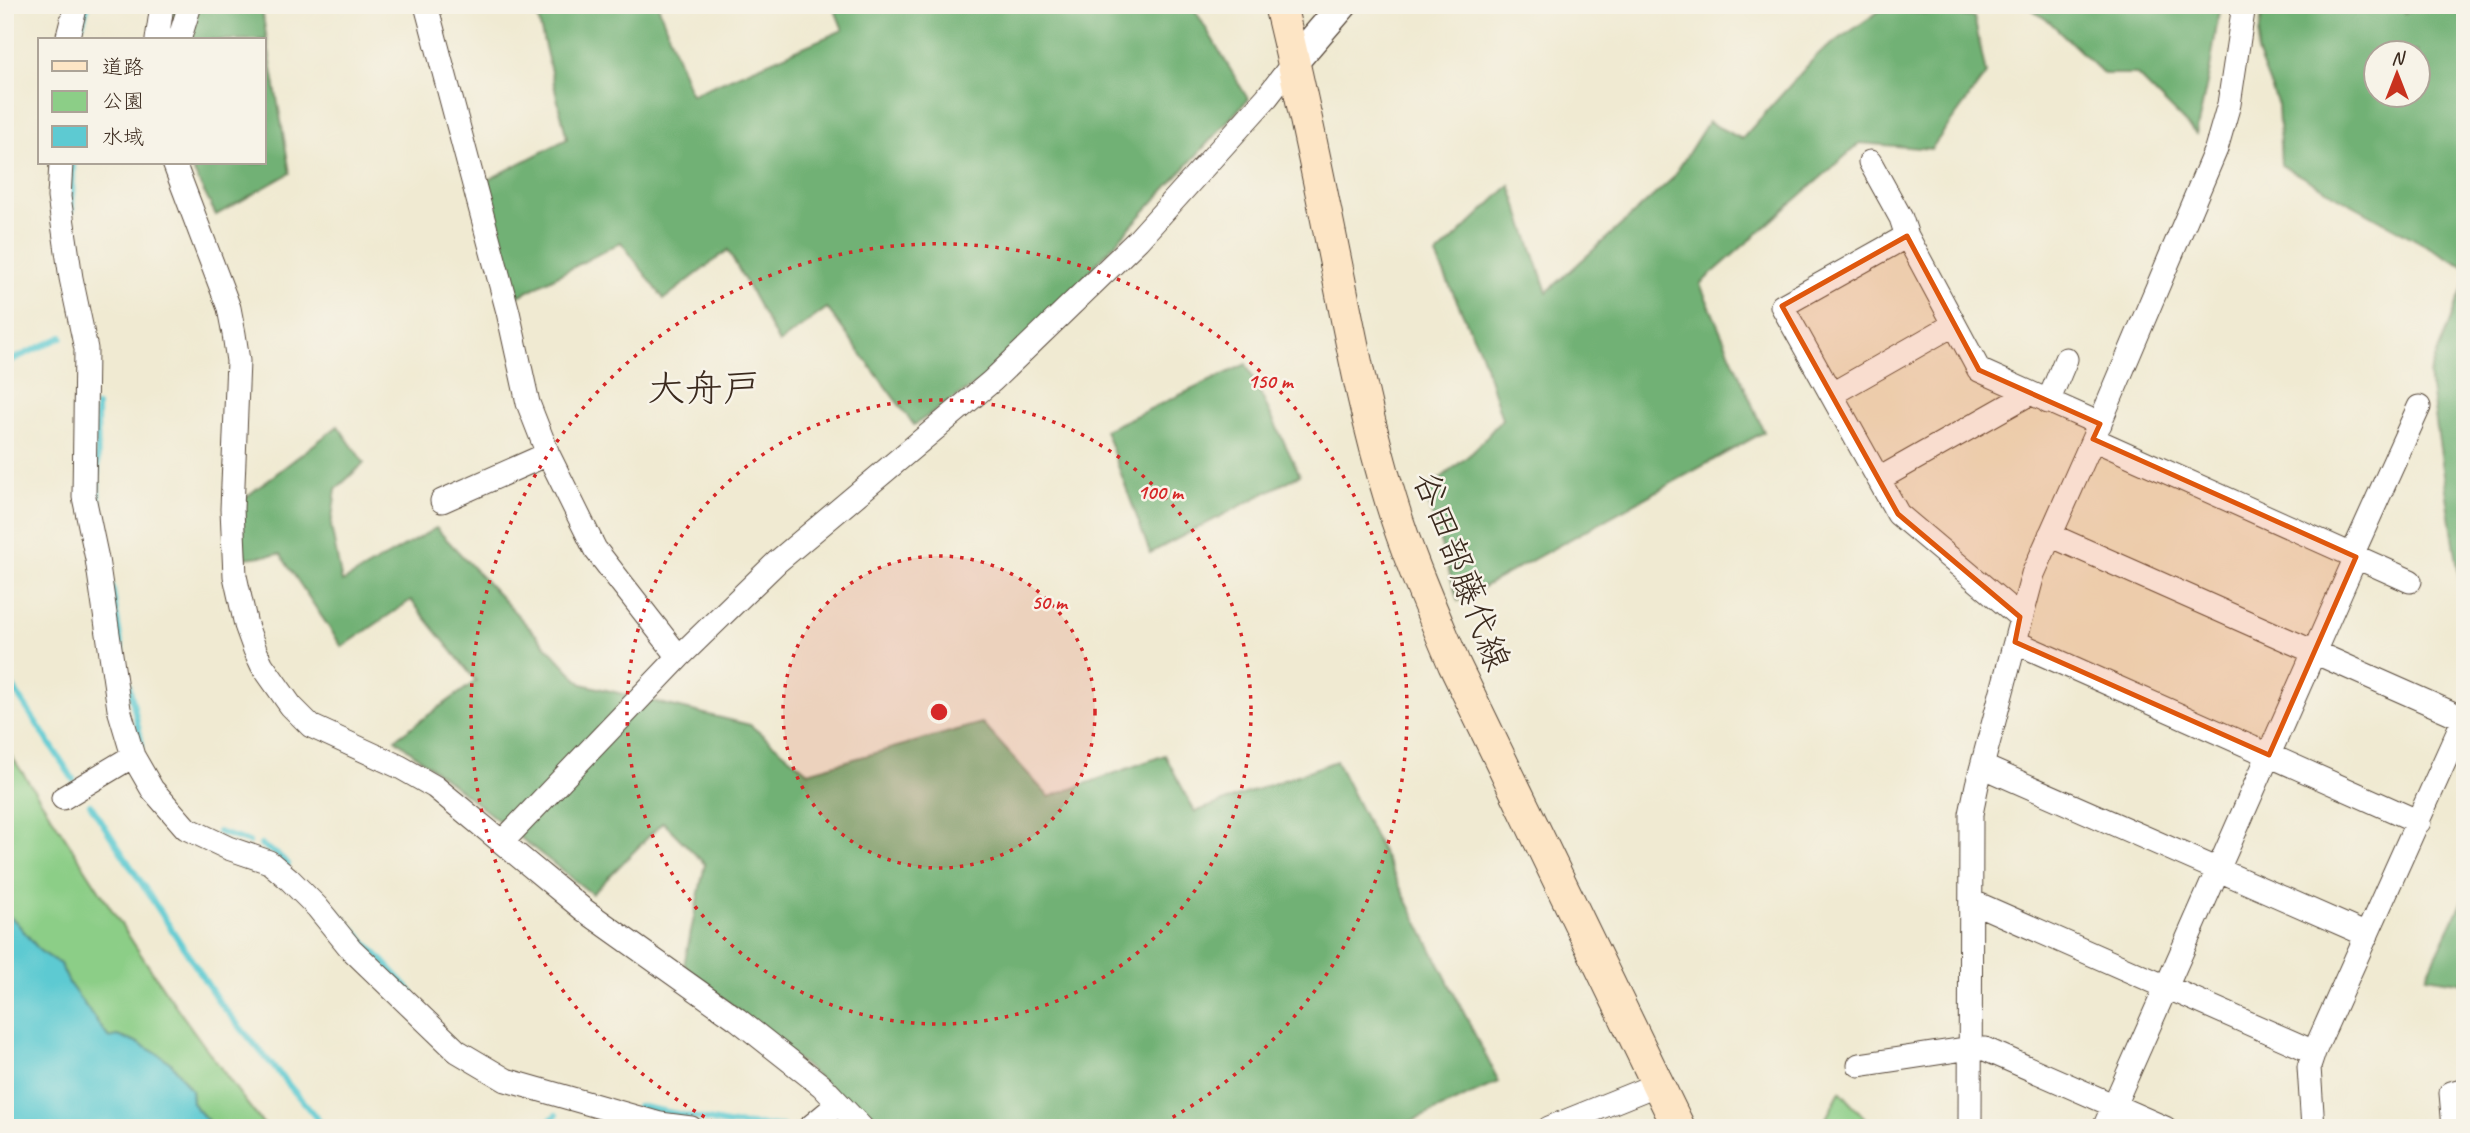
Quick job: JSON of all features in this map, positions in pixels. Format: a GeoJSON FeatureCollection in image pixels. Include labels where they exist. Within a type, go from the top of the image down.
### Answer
{"type":"FeatureCollection","features":[{"type":"Feature","properties":{"kind":"main road","name":"谷田部藤代線"},"geometry":{"type":"LineString","coordinates":[[1280,5],[1351,340],[1391,503],[1424,594],[1454,664],[1679,1128]]}},
{"type":"Feature","properties":{"kind":"street"},"geometry":{"type":"LineString","coordinates":[[68,38],[76,5]]}},
{"type":"Feature","properties":{"kind":"street"},"geometry":{"type":"LineString","coordinates":[[156,38],[162,5]]}},
{"type":"Feature","properties":{"kind":"street"},"geometry":{"type":"LineString","coordinates":[[180,38],[190,5]]}},
{"type":"Feature","properties":{"kind":"street"},"geometry":{"type":"LineString","coordinates":[[426,5],[508,312],[528,403],[548,454],[596,550],[678,657]]}},
{"type":"Feature","properties":{"kind":"street"},"geometry":{"type":"LineString","coordinates":[[503,841],[678,657],[777,562],[992,382],[1138,240],[1268,97],[1343,5]]}},
{"type":"Feature","properties":{"kind":"street"},"geometry":{"type":"LineString","coordinates":[[1970,1128],[1971,814],[1982,766],[2033,574],[2217,149],[2229,104],[2244,5]]}},
{"type":"Feature","properties":{"kind":"street"},"geometry":{"type":"LineString","coordinates":[[1871,162],[1901,218],[1906,236],[1979,370],[2039,398],[2097,431],[2410,581]]}},
{"type":"Feature","properties":{"kind":"street"},"geometry":{"type":"LineString","coordinates":[[61,164],[59,197],[71,278],[86,349],[84,497],[99,573],[119,709],[134,757],[152,789],[186,828],[228,848],[270,862],[317,907],[351,949],[457,1051],[506,1080],[660,1124],[691,1128]]}},
{"type":"Feature","properties":{"kind":"street"},"geometry":{"type":"LineString","coordinates":[[174,164],[229,308],[238,361],[232,509],[235,576],[246,625],[262,665],[291,706],[311,726],[400,767],[435,787],[584,909],[737,1019],[822,1086],[862,1128]]}},
{"type":"Feature","properties":{"kind":"street"},"geometry":{"type":"LineString","coordinates":[[1906,236],[1782,306],[1898,514],[2020,617]]}},
{"type":"Feature","properties":{"kind":"street"},"geometry":{"type":"LineString","coordinates":[[1832,394],[1953,325]]}},
{"type":"Feature","properties":{"kind":"street"},"geometry":{"type":"LineString","coordinates":[[1879,480],[2039,398],[2066,359]]}},
{"type":"Feature","properties":{"kind":"street"},"geometry":{"type":"LineString","coordinates":[[2104,1128],[2419,407]]}},
{"type":"Feature","properties":{"kind":"street"},"geometry":{"type":"LineString","coordinates":[[442,500],[548,454]]}},
{"type":"Feature","properties":{"kind":"street"},"geometry":{"type":"LineString","coordinates":[[2050,535],[2464,717],[2314,1052],[2309,1067],[2313,1128]]}},
{"type":"Feature","properties":{"kind":"street"},"geometry":{"type":"LineString","coordinates":[[2015,642],[2419,822]]}},
{"type":"Feature","properties":{"kind":"street"},"geometry":{"type":"LineString","coordinates":[[63,798],[134,757]]}},
{"type":"Feature","properties":{"kind":"street"},"geometry":{"type":"LineString","coordinates":[[1982,766],[2367,935]]}},
{"type":"Feature","properties":{"kind":"street"},"geometry":{"type":"LineString","coordinates":[[1971,901],[2314,1052]]}},
{"type":"Feature","properties":{"kind":"street"},"geometry":{"type":"LineString","coordinates":[[1859,1065],[1971,1048],[1985,1049],[2165,1128]]}},
{"type":"Feature","properties":{"kind":"street"},"geometry":{"type":"LineString","coordinates":[[1555,1127],[1658,1084]]}},
{"type":"Feature","properties":{"kind":"street"},"geometry":{"type":"LineString","coordinates":[[2454,1128],[2451,1093],[2465,1089]]}},
{"type":"Feature","properties":{"kind":"street"},"geometry":{"type":"LineString","coordinates":[[809,1128],[838,1104]]}},
{"type":"Feature","properties":{"kind":"highlighted area"},"geometry":{"type":"Polygon","coordinates":[[[1907,236],[1979,370],[2100,424],[2093,439],[2356,557],[2269,755],[2015,642],[2020,617],[1898,514],[1782,306],[1907,236]]]}},
{"type":"Feature","properties":{"kind":"green space"},"geometry":{"type":"Polygon","coordinates":[[[168,5],[261,5],[290,173],[216,215],[190,164],[266,164],[266,38],[163,38],[168,5]]]}},
{"type":"Feature","properties":{"kind":"green space"},"geometry":{"type":"Polygon","coordinates":[[[535,5],[658,5],[691,95],[843,30],[833,5],[1192,5],[1248,99],[1077,285],[985,378],[914,425],[827,308],[779,343],[728,250],[664,299],[621,242],[513,299],[486,181],[567,139],[535,5]]]}},
{"type":"Feature","properties":{"kind":"green space"},"geometry":{"type":"Polygon","coordinates":[[[2026,5],[2220,5],[2196,134],[2136,74],[2104,74],[2051,23],[2026,5]]]}},
{"type":"Feature","properties":{"kind":"green space"},"geometry":{"type":"Polygon","coordinates":[[[2263,5],[2401,5],[2405,13],[2419,5],[2465,5],[2465,267],[2281,165],[2278,105],[2257,52],[2263,5]]]}},
{"type":"Feature","properties":{"kind":"green space"},"geometry":{"type":"Polygon","coordinates":[[[1881,10],[1974,17],[1986,74],[1931,149],[1860,143],[1700,284],[1764,432],[1458,601],[1425,491],[1473,452],[1502,419],[1481,353],[1436,256],[1510,185],[1547,292],[1672,179],[1708,122],[1742,139],[1818,54],[1881,10]]]}},
{"type":"Feature","properties":{"kind":"green space"},"geometry":{"type":"Polygon","coordinates":[[[2465,282],[2465,616],[2429,375],[2465,282]]]}},
{"type":"Feature","properties":{"kind":"green space"},"geometry":{"type":"Polygon","coordinates":[[[1246,364],[1300,475],[1150,553],[1105,430],[1246,364]]]}},
{"type":"Feature","properties":{"kind":"green space"},"geometry":{"type":"Polygon","coordinates":[[[338,426],[364,463],[336,489],[331,526],[342,582],[436,528],[582,684],[750,725],[808,772],[982,723],[1049,797],[1165,755],[1195,812],[1336,761],[1499,1082],[1397,1128],[879,1128],[684,965],[705,864],[663,822],[592,894],[395,739],[476,681],[411,600],[342,647],[280,554],[245,558],[238,524],[246,497],[338,426]]]}},
{"type":"Feature","properties":{"kind":"green space"},"geometry":{"type":"Polygon","coordinates":[[[5,747],[160,983],[240,1095],[267,1128],[214,1128],[192,1103],[191,1090],[172,1064],[134,1041],[117,1036],[109,1038],[70,985],[60,964],[40,951],[5,913],[5,747]]]}},
{"type":"Feature","properties":{"kind":"green space"},"geometry":{"type":"Polygon","coordinates":[[[2465,895],[2465,983],[2426,977],[2465,895]]]}},
{"type":"Feature","properties":{"kind":"green space"},"geometry":{"type":"Polygon","coordinates":[[[1840,1091],[1874,1128],[1821,1128],[1840,1091]]]}},
{"type":"Feature","properties":{"kind":"water"},"geometry":{"type":"Polygon","coordinates":[[[5,913],[40,951],[60,964],[70,985],[109,1038],[117,1036],[134,1041],[172,1064],[191,1090],[192,1103],[214,1128],[5,1128],[5,913]]]}},
{"type":"Feature","properties":{"kind":"waterway"},"geometry":{"type":"LineString","coordinates":[[82,24],[88,5]]}},
{"type":"Feature","properties":{"kind":"waterway"},"geometry":{"type":"LineString","coordinates":[[72,211],[73,164]]}},
{"type":"Feature","properties":{"kind":"waterway"},"geometry":{"type":"LineString","coordinates":[[76,236],[88,305]]}},
{"type":"Feature","properties":{"kind":"waterway"},"geometry":{"type":"LineString","coordinates":[[5,363],[62,337]]}},
{"type":"Feature","properties":{"kind":"waterway"},"geometry":{"type":"LineString","coordinates":[[97,406],[98,493],[108,558]]}},
{"type":"Feature","properties":{"kind":"waterway"},"geometry":{"type":"LineString","coordinates":[[112,586],[124,664]]}},
{"type":"Feature","properties":{"kind":"waterway"},"geometry":{"type":"LineString","coordinates":[[5,675],[73,779]]}},
{"type":"Feature","properties":{"kind":"waterway"},"geometry":{"type":"LineString","coordinates":[[129,684],[142,745]]}},
{"type":"Feature","properties":{"kind":"waterway"},"geometry":{"type":"LineString","coordinates":[[90,804],[219,1002],[325,1128]]}},
{"type":"Feature","properties":{"kind":"waterway"},"geometry":{"type":"LineString","coordinates":[[218,832],[249,842]]}},
{"type":"Feature","properties":{"kind":"waterway"},"geometry":{"type":"LineString","coordinates":[[261,845],[288,864]]}},
{"type":"Feature","properties":{"kind":"waterway"},"geometry":{"type":"LineString","coordinates":[[336,911],[412,992]]}},
{"type":"Feature","properties":{"kind":"waterway"},"geometry":{"type":"LineString","coordinates":[[638,1106],[727,1124],[782,1126]]}},
{"type":"Feature","properties":{"kind":"waterway"},"geometry":{"type":"LineString","coordinates":[[542,1128],[556,1115]]}},
{"type":"Feature","properties":{"kind":"district","name":"大舟戸"},"geometry":{"type":"Point","coordinates":[704,388]}}]}
